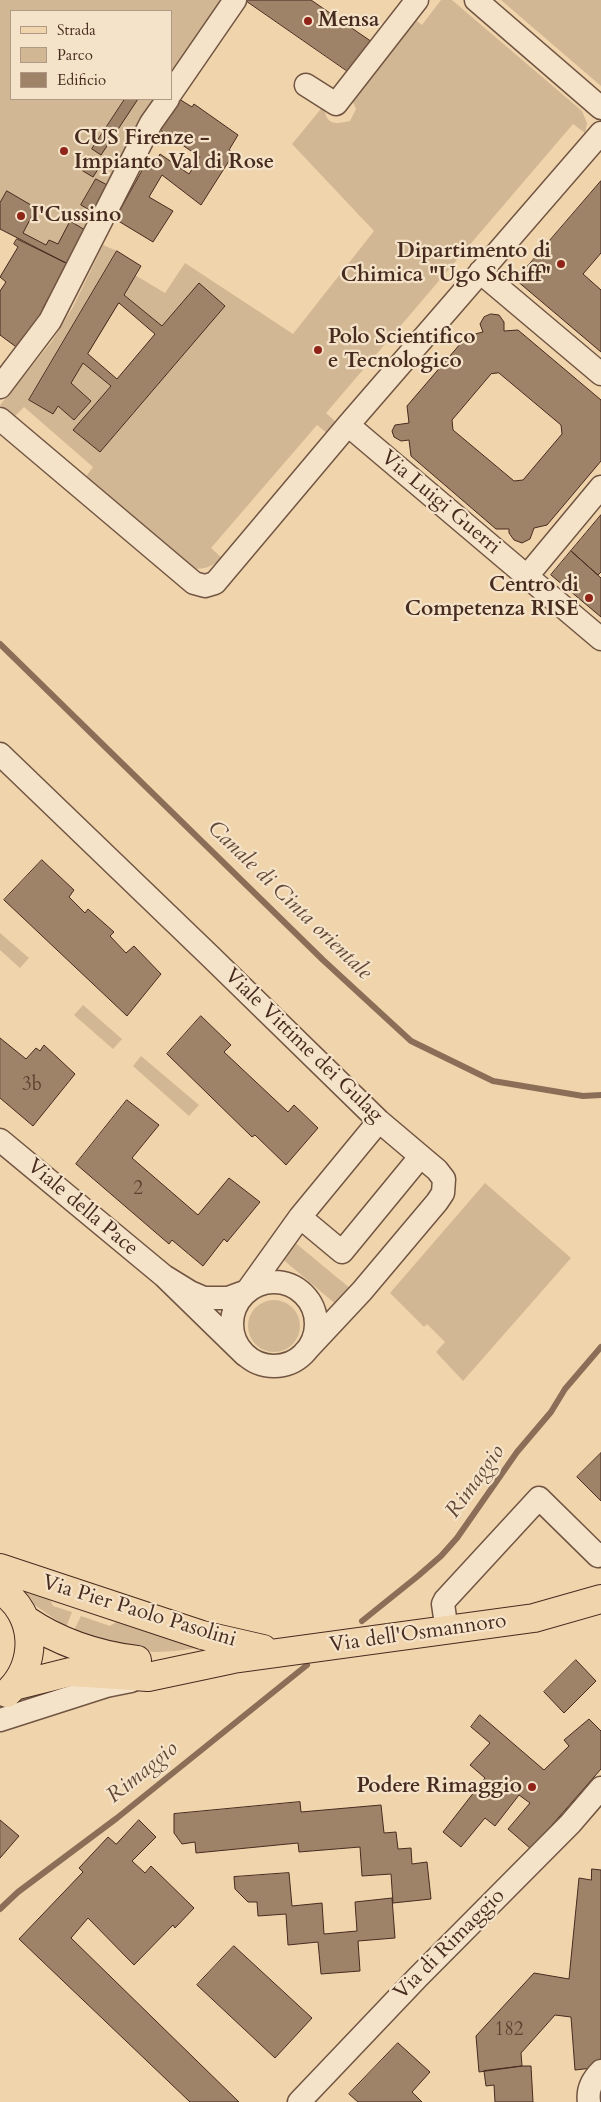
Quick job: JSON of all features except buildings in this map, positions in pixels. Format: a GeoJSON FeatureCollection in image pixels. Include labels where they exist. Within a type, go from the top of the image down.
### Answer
{"type":"FeatureCollection","features":[{"type":"Feature","properties":{"kind":"main road","name":"Via Pier Paolo Pasolini"},"geometry":{"type":"LineString","coordinates":[[0,1568],[202,1635],[279,1653]]}},
{"type":"Feature","properties":{"kind":"main road","name":"Via dell'Osmannoro"},"geometry":{"type":"LineString","coordinates":[[0,1590],[18,1606],[26,1620],[30,1634],[30,1648],[22,1675],[7,1692]]}},
{"type":"Feature","properties":{"kind":"main road","name":"Via dell'Osmannoro"},"geometry":{"type":"LineString","coordinates":[[7,1692],[70,1672],[148,1677],[233,1659],[534,1618],[601,1599]]}},
{"type":"Feature","properties":{"kind":"main road","name":"Via dell'Osmannoro"},"geometry":{"type":"LineString","coordinates":[[26,1620],[64,1642],[96,1654],[149,1662],[233,1659]]}},
{"type":"Feature","properties":{"kind":"street"},"geometry":{"type":"LineString","coordinates":[[172,92],[235,0]]}},
{"type":"Feature","properties":{"kind":"street"},"geometry":{"type":"LineString","coordinates":[[306,85],[336,104],[417,0]]}},
{"type":"Feature","properties":{"kind":"street"},"geometry":{"type":"LineString","coordinates":[[476,0],[601,108]]}},
{"type":"Feature","properties":{"kind":"street"},"geometry":{"type":"LineString","coordinates":[[0,387],[50,321],[151,123],[167,100]]}},
{"type":"Feature","properties":{"kind":"street"},"geometry":{"type":"LineString","coordinates":[[0,419],[194,583],[205,586],[216,583],[348,425],[601,133]]}},
{"type":"Feature","properties":{"kind":"street"},"geometry":{"type":"LineString","coordinates":[[480,272],[601,374]]}},
{"type":"Feature","properties":{"kind":"street","name":"Via Luigi Guerri"},"geometry":{"type":"LineString","coordinates":[[348,425],[601,638]]}},
{"type":"Feature","properties":{"kind":"street"},"geometry":{"type":"LineString","coordinates":[[527,576],[601,487]]}},
{"type":"Feature","properties":{"kind":"street","name":"Viale Vittime dei Gulag"},"geometry":{"type":"LineString","coordinates":[[0,754],[379,1122],[444,1179],[443,1194],[362,1291],[304,1353]]}},
{"type":"Feature","properties":{"kind":"street"},"geometry":{"type":"LineString","coordinates":[[247,1291],[264,1283],[278,1282],[296,1288],[306,1298],[313,1310],[316,1324],[314,1337],[304,1353],[288,1364],[270,1366],[252,1361],[245,1355],[233,1338],[231,1328],[235,1307],[300,1217],[379,1122]]}},
{"type":"Feature","properties":{"kind":"street","name":"Viale della Pace"},"geometry":{"type":"LineString","coordinates":[[0,1140],[164,1276],[245,1355]]}},
{"type":"Feature","properties":{"kind":"street"},"geometry":{"type":"LineString","coordinates":[[300,1217],[342,1252],[420,1157]]}},
{"type":"Feature","properties":{"kind":"street","name":"Viale della Pace"},"geometry":{"type":"LineString","coordinates":[[164,1276],[204,1298],[228,1298],[247,1291]]}},
{"type":"Feature","properties":{"kind":"street"},"geometry":{"type":"LineString","coordinates":[[447,1631],[442,1604],[539,1498],[598,1556],[601,1554]]}},
{"type":"Feature","properties":{"kind":"street","name":"Via dell'Osmannoro"},"geometry":{"type":"LineString","coordinates":[[0,1720],[106,1686],[148,1677]]}},
{"type":"Feature","properties":{"kind":"street","name":"Via di Rimaggio"},"geometry":{"type":"LineString","coordinates":[[299,2102],[418,1977],[570,1824],[601,1788]]}},
{"type":"Feature","properties":{"kind":"street"},"geometry":{"type":"LineString","coordinates":[[588,2102],[589,2088],[594,2078],[601,2071]]}},
{"type":"Feature","properties":{"kind":"green space","name":"CUS Firenze - Impianto Val di Rose"},"geometry":{"type":"Polygon","coordinates":[[[0,0],[224,0],[172,78],[172,10],[10,10],[10,100],[157,100],[68,264],[0,229],[0,0]]]}},
{"type":"Feature","properties":{"kind":"green space"},"geometry":{"type":"Polygon","coordinates":[[[441,0],[452,0],[582,111],[587,123],[585,133],[573,124],[326,413],[337,423],[328,434],[317,425],[211,548],[222,558],[207,568],[189,568],[84,479],[93,467],[24,407],[13,418],[0,405],[52,341],[73,307],[103,245],[117,251],[29,400],[52,414],[58,406],[74,420],[91,401],[71,383],[83,363],[111,386],[73,430],[100,452],[225,306],[199,283],[162,326],[124,295],[135,275],[165,293],[185,263],[293,334],[374,231],[292,144],[325,104],[328,119],[334,123],[350,121],[356,109],[350,96],[412,17],[422,25],[441,0]]]}},
{"type":"Feature","properties":{"kind":"green space"},"geometry":{"type":"Polygon","coordinates":[[[501,0],[601,0],[601,86],[501,0]]]}},
{"type":"Feature","properties":{"kind":"green space"},"geometry":{"type":"Polygon","coordinates":[[[0,933],[29,958],[20,968],[0,950],[0,933]]]}},
{"type":"Feature","properties":{"kind":"green space"},"geometry":{"type":"Polygon","coordinates":[[[83,1005],[122,1039],[113,1049],[74,1015],[83,1005]]]}},
{"type":"Feature","properties":{"kind":"green space"},"geometry":{"type":"Polygon","coordinates":[[[141,1056],[199,1105],[189,1116],[133,1066],[141,1056]]]}},
{"type":"Feature","properties":{"kind":"green space"},"geometry":{"type":"Polygon","coordinates":[[[485,1183],[571,1258],[463,1381],[436,1352],[445,1342],[427,1324],[424,1327],[390,1293],[485,1183]]]}},
{"type":"Feature","properties":{"kind":"green space"},"geometry":{"type":"Polygon","coordinates":[[[293,1241],[351,1289],[338,1306],[280,1257],[293,1241]]]}},
{"type":"Feature","properties":{"kind":"green space"},"geometry":{"type":"Polygon","coordinates":[[[274,1300],[288,1304],[296,1312],[300,1326],[296,1340],[288,1348],[274,1352],[260,1348],[252,1340],[248,1326],[252,1312],[260,1304],[274,1300]]]}},
{"type":"Feature","properties":{"kind":"green space"},"geometry":{"type":"Polygon","coordinates":[[[6,1581],[46,1590],[53,1606],[72,1612],[67,1625],[65,1626],[36,1606],[6,1581]]]}},
{"type":"Feature","properties":{"kind":"green space"},"geometry":{"type":"Polygon","coordinates":[[[81,1616],[110,1626],[126,1616],[209,1646],[154,1652],[124,1648],[74,1630],[81,1616]]]}},
{"type":"Feature","properties":{"kind":"waterway","name":"Canale di Cinta orientale"},"geometry":{"type":"LineString","coordinates":[[0,644],[323,960],[411,1041],[493,1081],[583,1096],[601,1095]]}},
{"type":"Feature","properties":{"kind":"waterway","name":"Rimaggio"},"geometry":{"type":"LineString","coordinates":[[362,1621],[441,1556],[457,1538],[517,1452],[551,1412],[565,1389],[601,1347]]}},
{"type":"Feature","properties":{"kind":"waterway","name":"Rimaggio"},"geometry":{"type":"LineString","coordinates":[[0,1909],[18,1892],[117,1818],[307,1665]]}},
{"type":"Feature","properties":{"kind":"place","name":"Mensa"},"geometry":{"type":"Point","coordinates":[308,21]}},
{"type":"Feature","properties":{"kind":"place","name":"CUS Firenze - Impianto Val di Rose"},"geometry":{"type":"Point","coordinates":[64,151]}},
{"type":"Feature","properties":{"kind":"place","name":"I'Cussino"},"geometry":{"type":"Point","coordinates":[21,216]}},
{"type":"Feature","properties":{"kind":"place","name":"Dipartimento di Chimica \"Ugo Schiff\""},"geometry":{"type":"Point","coordinates":[561,264]}},
{"type":"Feature","properties":{"kind":"place","name":"Polo Scientifico e Tecnologico"},"geometry":{"type":"Point","coordinates":[318,350]}},
{"type":"Feature","properties":{"kind":"place","name":"Centro di Competenza RISE"},"geometry":{"type":"Point","coordinates":[589,598]}},
{"type":"Feature","properties":{"kind":"place","name":"Podere Rimaggio"},"geometry":{"type":"Point","coordinates":[532,1787]}}]}
